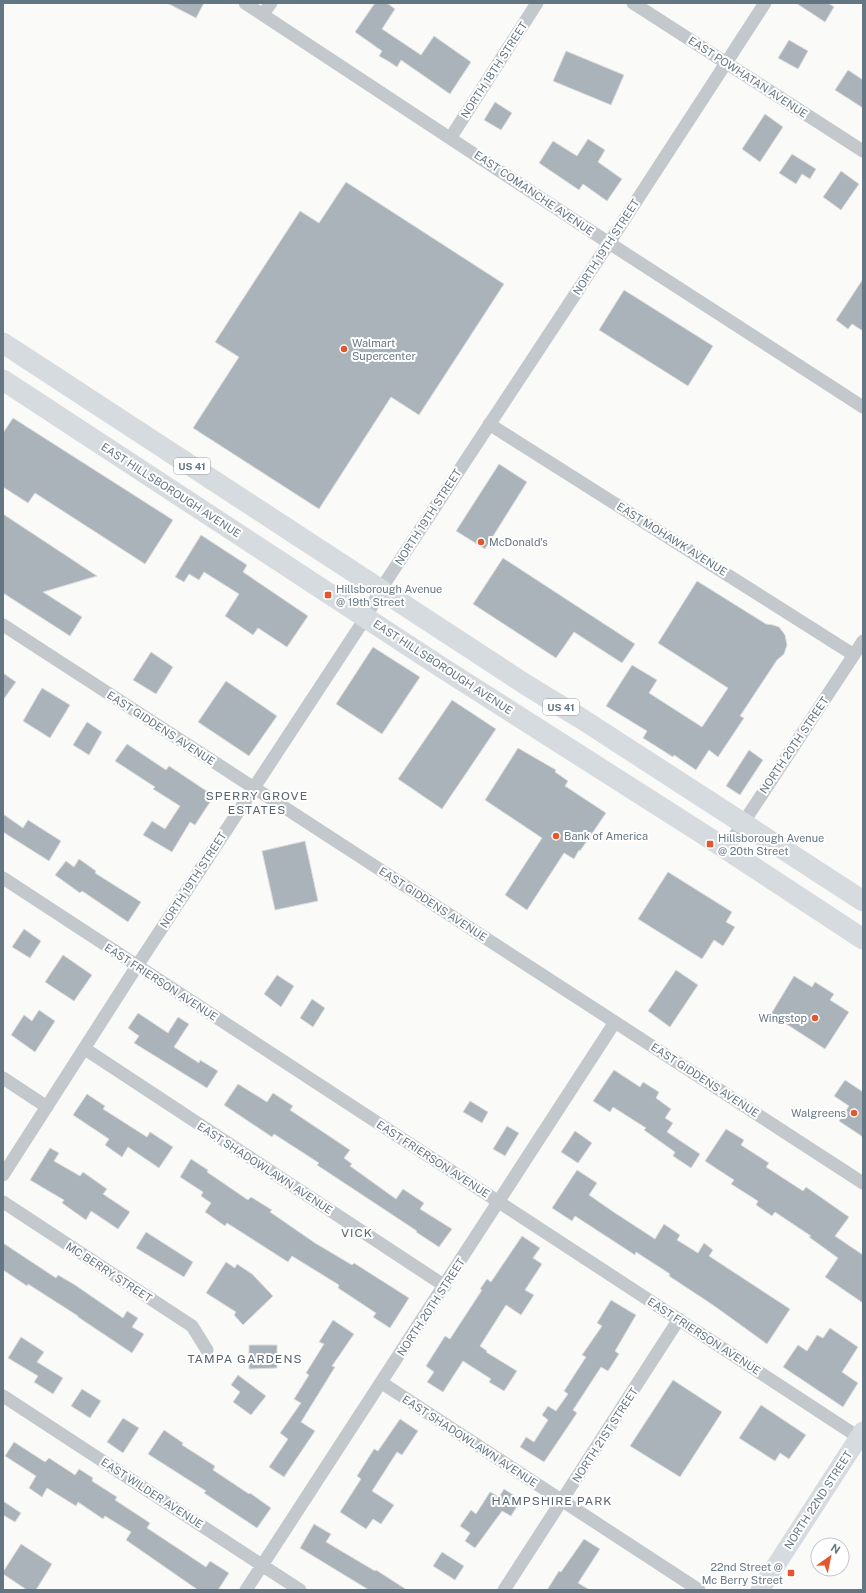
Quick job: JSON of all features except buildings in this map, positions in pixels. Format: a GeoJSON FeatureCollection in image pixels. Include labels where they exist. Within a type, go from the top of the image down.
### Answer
{"type":"FeatureCollection","features":[{"type":"Feature","properties":{"kind":"main road","name":"US 41"},"geometry":{"type":"LineString","coordinates":[[3,343],[528,686],[743,822],[863,901]]}},
{"type":"Feature","properties":{"kind":"main road","name":"EAST HILLSBOROUGH AVENUE"},"geometry":{"type":"LineString","coordinates":[[5,386],[726,849],[863,939]]}},
{"type":"Feature","properties":{"kind":"main road","name":"NORTH 22ND STREET"},"geometry":{"type":"LineString","coordinates":[[760,1590],[862,1436]]}},
{"type":"Feature","properties":{"kind":"street","name":"EAST COMANCHE AVENUE"},"geometry":{"type":"LineString","coordinates":[[245,3],[451,137],[609,243],[863,407]]}},
{"type":"Feature","properties":{"kind":"street"},"geometry":{"type":"LineString","coordinates":[[263,14],[271,3]]}},
{"type":"Feature","properties":{"kind":"street","name":"NORTH 18TH STREET"},"geometry":{"type":"LineString","coordinates":[[451,137],[537,3]]}},
{"type":"Feature","properties":{"kind":"street","name":"EAST POWHATAN AVENUE"},"geometry":{"type":"LineString","coordinates":[[633,3],[863,151]]}},
{"type":"Feature","properties":{"kind":"street","name":"NORTH 19TH STREET"},"geometry":{"type":"LineString","coordinates":[[3,1175],[137,966],[366,617],[381,589],[765,3]]}},
{"type":"Feature","properties":{"kind":"street","name":"EAST MOHAWK AVENUE"},"geometry":{"type":"LineString","coordinates":[[489,424],[854,655]]}},
{"type":"Feature","properties":{"kind":"street","name":"EAST GIDDENS AVENUE"},"geometry":{"type":"LineString","coordinates":[[3,625],[863,1183]]}},
{"type":"Feature","properties":{"kind":"street","name":"NORTH 20TH STREET"},"geometry":{"type":"LineString","coordinates":[[726,849],[863,641]]}},
{"type":"Feature","properties":{"kind":"street","name":"EAST FRIERSON AVENUE"},"geometry":{"type":"LineString","coordinates":[[3,878],[499,1203],[862,1436]]}},
{"type":"Feature","properties":{"kind":"street","name":"NORTH 20TH STREET"},"geometry":{"type":"LineString","coordinates":[[246,1590],[499,1203],[615,1022]]}},
{"type":"Feature","properties":{"kind":"street","name":"EAST SHADOWLAWN AVENUE"},"geometry":{"type":"LineString","coordinates":[[85,1049],[444,1286]]}},
{"type":"Feature","properties":{"kind":"street"},"geometry":{"type":"LineString","coordinates":[[3,1078],[47,1106]]}},
{"type":"Feature","properties":{"kind":"street","name":"MC BERRY STREET"},"geometry":{"type":"LineString","coordinates":[[3,1202],[192,1326],[207,1350]]}},
{"type":"Feature","properties":{"kind":"street","name":"NORTH 21ST STREET"},"geometry":{"type":"LineString","coordinates":[[504,1590],[679,1319]]}},
{"type":"Feature","properties":{"kind":"street","name":"EAST SHADOWLAWN AVENUE"},"geometry":{"type":"LineString","coordinates":[[382,1383],[698,1590]]}},
{"type":"Feature","properties":{"kind":"street","name":"EAST WILDER AVENUE"},"geometry":{"type":"LineString","coordinates":[[3,1396],[300,1590]]}},
{"type":"Feature","properties":{"kind":"place","name":"Walmart Supercenter"},"geometry":{"type":"Point","coordinates":[344,349]}},
{"type":"Feature","properties":{"kind":"place","name":"McDonald's"},"geometry":{"type":"Point","coordinates":[481,542]}},
{"type":"Feature","properties":{"kind":"place","name":"Hillsborough Avenue @ 19th Street"},"geometry":{"type":"Point","coordinates":[328,595]}},
{"type":"Feature","properties":{"kind":"place","name":"Bank of America"},"geometry":{"type":"Point","coordinates":[556,836]}},
{"type":"Feature","properties":{"kind":"place","name":"Hillsborough Avenue @ 20th Street"},"geometry":{"type":"Point","coordinates":[710,844]}},
{"type":"Feature","properties":{"kind":"place","name":"Wingstop"},"geometry":{"type":"Point","coordinates":[815,1018]}},
{"type":"Feature","properties":{"kind":"place","name":"Walgreens"},"geometry":{"type":"Point","coordinates":[854,1113]}},
{"type":"Feature","properties":{"kind":"place","name":"22nd Street @ Mc Berry Street"},"geometry":{"type":"Point","coordinates":[791,1573]}},
{"type":"Feature","properties":{"kind":"district","name":"SPERRY GROVE ESTATES"},"geometry":{"type":"Point","coordinates":[257,803]}},
{"type":"Feature","properties":{"kind":"district","name":"VICK"},"geometry":{"type":"Point","coordinates":[357,1233]}},
{"type":"Feature","properties":{"kind":"district","name":"TAMPA GARDENS"},"geometry":{"type":"Point","coordinates":[245,1359]}},
{"type":"Feature","properties":{"kind":"district","name":"HAMPSHIRE PARK"},"geometry":{"type":"Point","coordinates":[552,1501]}}]}
